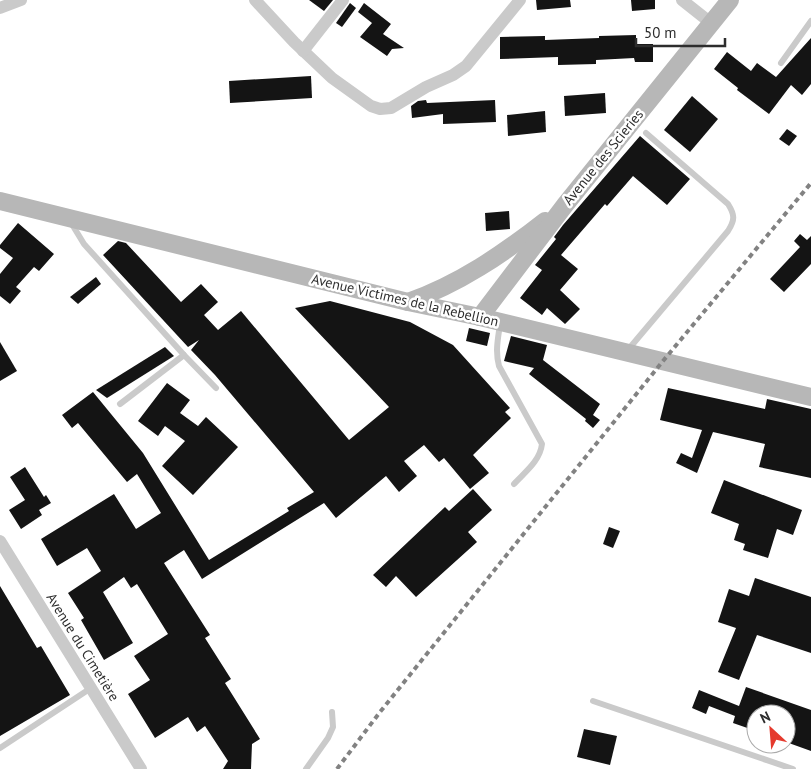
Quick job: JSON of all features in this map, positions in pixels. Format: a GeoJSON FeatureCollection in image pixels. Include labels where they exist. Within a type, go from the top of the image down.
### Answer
{"type":"FeatureCollection","features":[{"type":"Feature","properties":{"kind":"street"},"geometry":{"type":"LineString","coordinates":[[0,8],[21,0]]}},
{"type":"Feature","properties":{"kind":"street"},"geometry":{"type":"LineString","coordinates":[[255,0],[303,51],[332,78],[371,106],[380,109],[391,108],[426,87],[453,75],[466,66],[520,0]]}},
{"type":"Feature","properties":{"kind":"street"},"geometry":{"type":"LineString","coordinates":[[303,51],[343,0]]}},
{"type":"Feature","properties":{"kind":"street"},"geometry":{"type":"LineString","coordinates":[[682,0],[711,23]]}},
{"type":"Feature","properties":{"kind":"street","name":"Avenue des Scieries"},"geometry":{"type":"LineString","coordinates":[[480,318],[565,205],[730,0]]}},
{"type":"Feature","properties":{"kind":"street","name":"Avenue Victimes de la Rebellion"},"geometry":{"type":"LineString","coordinates":[[0,201],[408,302],[500,322],[811,397]]}},
{"type":"Feature","properties":{"kind":"street"},"geometry":{"type":"LineString","coordinates":[[408,302],[436,292],[456,281],[514,244],[565,205]]}},
{"type":"Feature","properties":{"kind":"street","name":"Avenue du Cimetière"},"geometry":{"type":"LineString","coordinates":[[0,541],[141,769]]}},
{"type":"Feature","properties":{"kind":"lane"},"geometry":{"type":"LineString","coordinates":[[781,63],[811,22]]}},
{"type":"Feature","properties":{"kind":"lane"},"geometry":{"type":"LineString","coordinates":[[626,352],[728,231],[734,221],[733,212],[728,204],[646,133]]}},
{"type":"Feature","properties":{"kind":"lane"},"geometry":{"type":"LineString","coordinates":[[68,218],[84,244],[216,388]]}},
{"type":"Feature","properties":{"kind":"lane"},"geometry":{"type":"LineString","coordinates":[[500,322],[496,347],[499,366],[542,444],[537,460],[514,484]]}},
{"type":"Feature","properties":{"kind":"lane"},"geometry":{"type":"LineString","coordinates":[[120,404],[184,355]]}},
{"type":"Feature","properties":{"kind":"lane"},"geometry":{"type":"LineString","coordinates":[[0,748],[91,688]]}},
{"type":"Feature","properties":{"kind":"lane"},"geometry":{"type":"LineString","coordinates":[[593,701],[793,769]]}},
{"type":"Feature","properties":{"kind":"lane"},"geometry":{"type":"LineString","coordinates":[[306,769],[328,738],[333,727],[332,712]]}},
{"type":"Feature","properties":{"kind":"building"},"geometry":{"type":"Polygon","coordinates":[[[309,0],[333,0],[324,11],[309,0]]]}},
{"type":"Feature","properties":{"kind":"building"},"geometry":{"type":"Polygon","coordinates":[[[536,0],[570,0],[571,7],[537,10],[536,0]]]}},
{"type":"Feature","properties":{"kind":"building"},"geometry":{"type":"Polygon","coordinates":[[[631,0],[655,0],[655,9],[632,11],[631,0]]]}},
{"type":"Feature","properties":{"kind":"building"},"geometry":{"type":"Polygon","coordinates":[[[350,3],[356,8],[342,27],[336,23],[350,3]]]}},
{"type":"Feature","properties":{"kind":"building"},"geometry":{"type":"Polygon","coordinates":[[[364,3],[391,24],[383,34],[404,48],[392,49],[387,56],[360,37],[372,23],[358,12],[364,3]]]}},
{"type":"Feature","properties":{"kind":"building"},"geometry":{"type":"Polygon","coordinates":[[[636,35],[636,44],[653,44],[653,62],[635,62],[634,58],[596,60],[596,64],[558,65],[558,57],[500,59],[500,37],[545,36],[545,40],[636,35]]]}},
{"type":"Feature","properties":{"kind":"building"},"geometry":{"type":"Polygon","coordinates":[[[811,38],[811,84],[802,95],[791,85],[769,114],[737,90],[738,88],[714,69],[727,52],[751,71],[757,63],[776,77],[811,38]]]}},
{"type":"Feature","properties":{"kind":"building"},"geometry":{"type":"Polygon","coordinates":[[[311,76],[312,98],[230,103],[229,81],[311,76]]]}},
{"type":"Feature","properties":{"kind":"building"},"geometry":{"type":"Polygon","coordinates":[[[605,93],[606,113],[565,116],[564,96],[605,93]]]}},
{"type":"Feature","properties":{"kind":"building"},"geometry":{"type":"Polygon","coordinates":[[[692,96],[718,119],[690,152],[664,130],[692,96]]]}},
{"type":"Feature","properties":{"kind":"building"},"geometry":{"type":"Polygon","coordinates":[[[426,100],[427,103],[495,100],[496,122],[443,124],[443,114],[412,118],[411,106],[418,101],[426,100]]]}},
{"type":"Feature","properties":{"kind":"building"},"geometry":{"type":"Polygon","coordinates":[[[545,111],[546,132],[508,136],[507,115],[545,111]]]}},
{"type":"Feature","properties":{"kind":"building"},"geometry":{"type":"Polygon","coordinates":[[[787,129],[797,136],[789,146],[779,139],[787,129]]]}},
{"type":"Feature","properties":{"kind":"building"},"geometry":{"type":"Polygon","coordinates":[[[640,136],[690,179],[667,205],[633,176],[607,206],[605,204],[561,255],[578,269],[560,290],[580,309],[565,324],[547,308],[542,315],[520,298],[542,270],[535,265],[556,239],[554,237],[563,225],[640,136]]]}},
{"type":"Feature","properties":{"kind":"building"},"geometry":{"type":"Polygon","coordinates":[[[509,211],[510,229],[486,231],[485,213],[509,211]]]}},
{"type":"Feature","properties":{"kind":"building"},"geometry":{"type":"Polygon","coordinates":[[[18,223],[54,254],[39,271],[34,267],[16,287],[21,291],[10,304],[0,296],[0,274],[13,258],[0,248],[0,245],[18,223]]]}},
{"type":"Feature","properties":{"kind":"building"},"geometry":{"type":"Polygon","coordinates":[[[800,234],[807,240],[811,236],[811,264],[784,292],[770,279],[800,247],[794,241],[800,234]]]}},
{"type":"Feature","properties":{"kind":"building"},"geometry":{"type":"Polygon","coordinates":[[[118,241],[126,243],[181,302],[201,284],[218,302],[204,315],[218,330],[241,311],[349,440],[389,407],[295,308],[330,301],[410,322],[453,345],[510,408],[505,412],[511,418],[473,455],[489,473],[470,489],[444,458],[439,462],[424,445],[404,461],[417,476],[399,492],[386,476],[336,518],[324,503],[202,579],[184,550],[164,563],[210,635],[205,638],[231,679],[225,683],[260,739],[252,744],[251,769],[223,769],[228,761],[205,726],[197,732],[188,717],[155,738],[128,694],[150,680],[134,656],[168,634],[137,584],[131,588],[124,577],[103,592],[133,643],[104,660],[81,620],[84,618],[68,593],[101,571],[87,548],[57,566],[41,539],[114,494],[136,529],[161,513],[137,474],[127,482],[78,423],[72,428],[62,415],[93,392],[143,453],[209,560],[289,511],[287,508],[314,492],[215,375],[191,350],[199,340],[188,347],[103,255],[118,241]]]}},
{"type":"Feature","properties":{"kind":"building"},"geometry":{"type":"Polygon","coordinates":[[[96,277],[101,284],[78,304],[70,297],[96,277]]]}},
{"type":"Feature","properties":{"kind":"building"},"geometry":{"type":"Polygon","coordinates":[[[469,328],[490,333],[487,346],[466,341],[469,328]]]}},
{"type":"Feature","properties":{"kind":"building"},"geometry":{"type":"Polygon","coordinates":[[[511,336],[547,345],[543,360],[600,404],[593,415],[600,420],[593,428],[585,421],[586,419],[529,374],[534,368],[504,361],[511,336]]]}},
{"type":"Feature","properties":{"kind":"building"},"geometry":{"type":"Polygon","coordinates":[[[0,342],[17,371],[0,381],[0,342]]]}},
{"type":"Feature","properties":{"kind":"building"},"geometry":{"type":"Polygon","coordinates":[[[165,347],[174,356],[107,398],[96,390],[165,347]]]}},
{"type":"Feature","properties":{"kind":"building"},"geometry":{"type":"Polygon","coordinates":[[[167,383],[190,400],[180,413],[198,426],[206,417],[238,447],[193,495],[162,466],[185,441],[165,426],[158,436],[138,421],[167,383]]]}},
{"type":"Feature","properties":{"kind":"building"},"geometry":{"type":"Polygon","coordinates":[[[668,388],[765,409],[767,399],[811,409],[811,478],[759,467],[765,444],[713,432],[697,473],[676,463],[681,453],[692,458],[702,430],[660,420],[668,388]]]}},
{"type":"Feature","properties":{"kind":"building"},"geometry":{"type":"Polygon","coordinates":[[[25,467],[44,497],[46,495],[51,503],[39,510],[42,515],[21,529],[9,510],[25,500],[10,477],[25,467]]]}},
{"type":"Feature","properties":{"kind":"building"},"geometry":{"type":"Polygon","coordinates":[[[724,480],[802,510],[793,535],[777,529],[768,558],[743,550],[745,544],[734,540],[739,524],[711,513],[724,480]]]}},
{"type":"Feature","properties":{"kind":"building"},"geometry":{"type":"Polygon","coordinates":[[[473,489],[492,510],[468,532],[477,542],[416,597],[396,576],[386,587],[373,575],[445,507],[449,511],[473,489]]]}},
{"type":"Feature","properties":{"kind":"building"},"geometry":{"type":"Polygon","coordinates":[[[609,527],[620,531],[613,548],[603,544],[609,527]]]}},
{"type":"Feature","properties":{"kind":"building"},"geometry":{"type":"Polygon","coordinates":[[[755,578],[811,597],[811,653],[757,635],[739,680],[718,672],[736,628],[718,622],[729,589],[749,596],[755,578]]]}},
{"type":"Feature","properties":{"kind":"building"},"geometry":{"type":"Polygon","coordinates":[[[0,586],[37,648],[41,646],[70,695],[0,736],[0,586]]]}},
{"type":"Feature","properties":{"kind":"building"},"geometry":{"type":"Polygon","coordinates":[[[746,687],[794,704],[746,704],[746,728],[733,723],[735,716],[709,706],[706,714],[692,708],[699,690],[739,706],[746,687]]]}},
{"type":"Feature","properties":{"kind":"building"},"geometry":{"type":"Polygon","coordinates":[[[796,705],[811,710],[811,751],[796,746],[796,705]]]}},
{"type":"Feature","properties":{"kind":"building"},"geometry":{"type":"Polygon","coordinates":[[[584,729],[617,736],[610,765],[577,757],[584,729]]]}},
{"type":"Feature","properties":{"kind":"railway"},"geometry":{"type":"LineString","coordinates":[[337,769],[380,712],[663,361],[811,183]]}}]}
